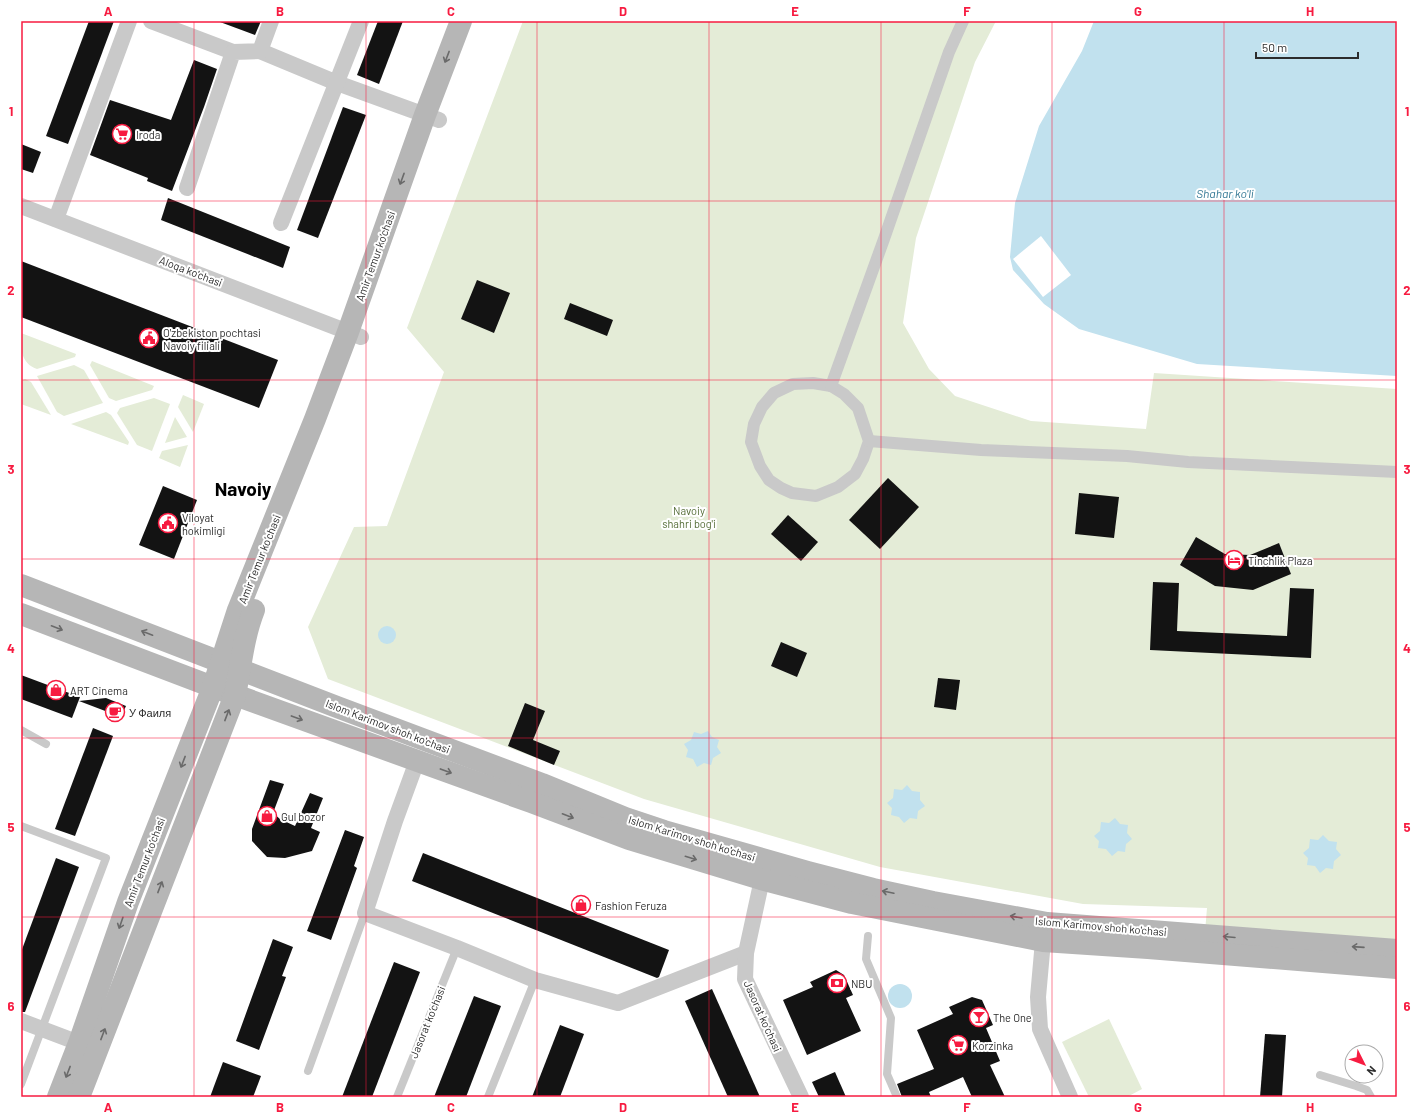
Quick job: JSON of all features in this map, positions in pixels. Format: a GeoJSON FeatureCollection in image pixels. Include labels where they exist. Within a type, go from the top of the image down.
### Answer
{"type":"FeatureCollection","features":[{"type":"Feature","properties":{"kind":"main road","name":"Amir Temur ko‘chasi"},"geometry":{"type":"LineString","coordinates":[[79,1097],[235,695],[231,666],[238,610],[314,419],[354,334],[432,118],[461,21]]}},
{"type":"Feature","properties":{"kind":"main road","name":"Amir Temur ko‘chasi"},"geometry":{"type":"LineString","coordinates":[[432,118],[476,21]]}},
{"type":"Feature","properties":{"kind":"main road","name":"Islom Karimov shoh ko'chasi"},"geometry":{"type":"LineString","coordinates":[[21,585],[542,784],[625,818],[664,831],[852,903],[1148,948],[1397,968]]}},
{"type":"Feature","properties":{"kind":"main road","name":"Islom Karimov shoh ko'chasi"},"geometry":{"type":"LineString","coordinates":[[21,614],[213,687],[629,839],[764,870]]}},
{"type":"Feature","properties":{"kind":"main road","name":"Amir Temur ko‘chasi"},"geometry":{"type":"LineString","coordinates":[[58,1097],[79,1043],[128,902],[213,687],[231,666]]}},
{"type":"Feature","properties":{"kind":"main road","name":"Islom Karimov shoh ko'chasi"},"geometry":{"type":"LineString","coordinates":[[1045,932],[1397,950]]}},
{"type":"Feature","properties":{"kind":"street"},"geometry":{"type":"LineString","coordinates":[[56,219],[129,21]]}},
{"type":"Feature","properties":{"kind":"street"},"geometry":{"type":"LineString","coordinates":[[151,21],[233,52],[260,51],[337,83],[432,118]]}},
{"type":"Feature","properties":{"kind":"street"},"geometry":{"type":"LineString","coordinates":[[260,51],[271,21]]}},
{"type":"Feature","properties":{"kind":"street"},"geometry":{"type":"LineString","coordinates":[[281,223],[361,21]]}},
{"type":"Feature","properties":{"kind":"street"},"geometry":{"type":"LineString","coordinates":[[831,386],[884,239],[948,52],[963,21]]}},
{"type":"Feature","properties":{"kind":"street"},"geometry":{"type":"LineString","coordinates":[[187,188],[233,52]]}},
{"type":"Feature","properties":{"kind":"street","name":"Aloqa ko'chasi"},"geometry":{"type":"LineString","coordinates":[[21,206],[354,334]]}},
{"type":"Feature","properties":{"kind":"street"},"geometry":{"type":"LineString","coordinates":[[813,383],[831,386],[844,394],[858,408],[869,441],[863,459],[855,474],[838,488],[816,496],[792,493],[780,488],[769,480],[760,466],[751,442],[754,424],[762,407],[774,393],[793,384],[813,383]]}},
{"type":"Feature","properties":{"kind":"street"},"geometry":{"type":"LineString","coordinates":[[869,441],[981,450],[1127,456],[1188,462],[1397,472]]}},
{"type":"Feature","properties":{"kind":"street"},"geometry":{"type":"LineString","coordinates":[[417,761],[395,820],[365,913],[535,980],[618,1003],[746,953]]}},
{"type":"Feature","properties":{"kind":"street","name":"Jasorat ko‘chasi"},"geometry":{"type":"LineString","coordinates":[[764,870],[746,953],[745,979],[801,1097]]}},
{"type":"Feature","properties":{"kind":"street"},"geometry":{"type":"LineString","coordinates":[[1045,932],[1038,997],[1040,1029],[1070,1097]]}},
{"type":"Feature","properties":{"kind":"street"},"geometry":{"type":"LineString","coordinates":[[21,1021],[79,1043]]}},
{"type":"Feature","properties":{"kind":"lane"},"geometry":{"type":"LineString","coordinates":[[21,730],[46,744]]}},
{"type":"Feature","properties":{"kind":"lane"},"geometry":{"type":"LineString","coordinates":[[21,826],[106,858],[21,1084]]}},
{"type":"Feature","properties":{"kind":"lane"},"geometry":{"type":"LineString","coordinates":[[308,1071],[365,913]]}},
{"type":"Feature","properties":{"kind":"lane"},"geometry":{"type":"LineString","coordinates":[[868,936],[866,959],[891,1018],[887,1074],[897,1097]]}},
{"type":"Feature","properties":{"kind":"lane","name":"Jasorat ko‘chasi"},"geometry":{"type":"LineString","coordinates":[[397,1097],[457,948]]}},
{"type":"Feature","properties":{"kind":"lane"},"geometry":{"type":"LineString","coordinates":[[488,1097],[535,980]]}},
{"type":"Feature","properties":{"kind":"lane"},"geometry":{"type":"LineString","coordinates":[[1320,1075],[1367,1090],[1371,1097]]}},
{"type":"Feature","properties":{"kind":"green space","name":"Navoiy shahri bog'i"},"geometry":{"type":"Polygon","coordinates":[[[523,21],[996,21],[975,62],[916,238],[903,323],[929,369],[955,396],[1031,421],[1146,429],[1154,373],[1397,389],[1397,946],[1205,932],[1207,908],[1083,904],[880,867],[644,799],[328,679],[308,627],[354,527],[387,526],[444,372],[407,328],[523,21]]]}},
{"type":"Feature","properties":{"kind":"green space"},"geometry":{"type":"Polygon","coordinates":[[[21,333],[76,354],[75,357],[37,369],[27,363],[24,359],[21,333]]]}},
{"type":"Feature","properties":{"kind":"green space"},"geometry":{"type":"Polygon","coordinates":[[[92,361],[154,386],[152,390],[116,401],[109,398],[90,365],[92,361]]]}},
{"type":"Feature","properties":{"kind":"green space"},"geometry":{"type":"Polygon","coordinates":[[[74,365],[84,370],[103,403],[64,416],[57,412],[37,376],[74,365]]]}},
{"type":"Feature","properties":{"kind":"green space"},"geometry":{"type":"Polygon","coordinates":[[[25,379],[31,382],[51,415],[21,404],[21,381],[25,379]]]}},
{"type":"Feature","properties":{"kind":"green space"},"geometry":{"type":"Polygon","coordinates":[[[183,395],[204,404],[193,432],[178,407],[183,395]]]}},
{"type":"Feature","properties":{"kind":"green space"},"geometry":{"type":"Polygon","coordinates":[[[154,398],[170,404],[152,451],[137,445],[117,413],[120,408],[154,398]]]}},
{"type":"Feature","properties":{"kind":"green space"},"geometry":{"type":"Polygon","coordinates":[[[106,412],[111,415],[129,442],[128,445],[71,424],[106,412]]]}},
{"type":"Feature","properties":{"kind":"green space"},"geometry":{"type":"Polygon","coordinates":[[[175,417],[187,437],[165,443],[175,417]]]}},
{"type":"Feature","properties":{"kind":"green space"},"geometry":{"type":"Polygon","coordinates":[[[188,445],[180,467],[159,458],[162,451],[188,445]]]}},
{"type":"Feature","properties":{"kind":"green space"},"geometry":{"type":"Polygon","coordinates":[[[1109,1019],[1142,1089],[1127,1097],[1089,1097],[1062,1042],[1109,1019]]]}},
{"type":"Feature","properties":{"kind":"water","name":"Shahar ko'li"},"geometry":{"type":"Polygon","coordinates":[[[1094,21],[1397,21],[1397,376],[1197,364],[1079,329],[1044,304],[1013,270],[1010,257],[1015,203],[1039,126],[1082,51],[1094,21]]]}},
{"type":"Feature","properties":{"kind":"water"},"geometry":{"type":"Polygon","coordinates":[[[387,626],[391,627],[395,631],[395,639],[391,643],[387,644],[383,643],[379,639],[378,635],[379,631],[383,627],[387,626]]]}},
{"type":"Feature","properties":{"kind":"water"},"geometry":{"type":"Polygon","coordinates":[[[708,731],[712,737],[719,740],[717,747],[721,753],[713,758],[711,765],[704,763],[697,767],[693,759],[686,757],[688,750],[684,744],[691,740],[694,732],[701,734],[708,731]]]}},
{"type":"Feature","properties":{"kind":"water"},"geometry":{"type":"Polygon","coordinates":[[[907,785],[912,791],[920,792],[920,800],[925,806],[918,811],[917,819],[910,818],[904,823],[899,817],[891,815],[892,808],[887,803],[893,798],[894,789],[902,790],[907,785]]]}},
{"type":"Feature","properties":{"kind":"water"},"geometry":{"type":"Polygon","coordinates":[[[1115,818],[1120,824],[1128,825],[1127,833],[1132,839],[1126,844],[1125,852],[1118,851],[1112,856],[1106,849],[1098,848],[1099,841],[1094,836],[1100,831],[1101,822],[1109,823],[1115,818]]]}},
{"type":"Feature","properties":{"kind":"water"},"geometry":{"type":"Polygon","coordinates":[[[1323,835],[1329,841],[1337,842],[1336,849],[1341,855],[1334,861],[1333,869],[1326,868],[1320,873],[1315,866],[1307,865],[1308,858],[1303,853],[1309,848],[1310,839],[1318,840],[1323,835]]]}},
{"type":"Feature","properties":{"kind":"water"},"geometry":{"type":"Polygon","coordinates":[[[900,984],[909,987],[912,996],[909,1005],[900,1008],[891,1005],[888,996],[891,987],[900,984]]]}},
{"type":"Feature","properties":{"kind":"pier"},"geometry":{"type":"Polygon","coordinates":[[[1041,236],[1071,275],[1043,297],[1013,259],[1041,236]]]}},
{"type":"Feature","properties":{"kind":"building"},"geometry":{"type":"Polygon","coordinates":[[[89,21],[114,21],[68,144],[46,136],[89,21]]]}},
{"type":"Feature","properties":{"kind":"building"},"geometry":{"type":"Polygon","coordinates":[[[220,21],[261,21],[255,35],[220,21]]]}},
{"type":"Feature","properties":{"kind":"building"},"geometry":{"type":"Polygon","coordinates":[[[378,21],[403,21],[379,84],[357,75],[378,21]]]}},
{"type":"Feature","properties":{"kind":"building"},"geometry":{"type":"Polygon","coordinates":[[[194,60],[217,69],[172,191],[147,181],[148,178],[90,155],[110,100],[171,120],[194,60]]]}},
{"type":"Feature","properties":{"kind":"building"},"geometry":{"type":"Polygon","coordinates":[[[343,107],[366,115],[318,238],[297,230],[343,107]]]}},
{"type":"Feature","properties":{"kind":"building"},"geometry":{"type":"Polygon","coordinates":[[[21,144],[41,152],[33,173],[21,169],[21,144]]]}},
{"type":"Feature","properties":{"kind":"building"},"geometry":{"type":"Polygon","coordinates":[[[168,198],[290,247],[283,268],[161,220],[168,198]]]}},
{"type":"Feature","properties":{"kind":"building","name":"O'zbekiston pochtasi Navoiy filiali"},"geometry":{"type":"Polygon","coordinates":[[[21,261],[278,360],[259,408],[21,317],[21,261]]]}},
{"type":"Feature","properties":{"kind":"building"},"geometry":{"type":"Polygon","coordinates":[[[477,280],[510,293],[494,333],[461,319],[477,280]]]}},
{"type":"Feature","properties":{"kind":"building"},"geometry":{"type":"Polygon","coordinates":[[[570,303],[613,320],[607,336],[564,319],[570,303]]]}},
{"type":"Feature","properties":{"kind":"building"},"geometry":{"type":"Polygon","coordinates":[[[888,478],[919,507],[880,549],[849,520],[888,478]]]}},
{"type":"Feature","properties":{"kind":"building","name":"Viloyat hokimligi"},"geometry":{"type":"Polygon","coordinates":[[[163,486],[197,500],[174,559],[139,545],[163,486]]]}},
{"type":"Feature","properties":{"kind":"building"},"geometry":{"type":"Polygon","coordinates":[[[1079,493],[1119,497],[1114,538],[1075,534],[1079,493]]]}},
{"type":"Feature","properties":{"kind":"building"},"geometry":{"type":"Polygon","coordinates":[[[788,515],[818,542],[801,561],[771,534],[788,515]]]}},
{"type":"Feature","properties":{"kind":"building","name":"Tinchlik Plaza"},"geometry":{"type":"Polygon","coordinates":[[[1196,537],[1225,554],[1250,555],[1279,543],[1291,574],[1253,590],[1215,586],[1180,565],[1196,537]]]}},
{"type":"Feature","properties":{"kind":"building"},"geometry":{"type":"Polygon","coordinates":[[[1153,582],[1179,583],[1177,631],[1287,636],[1290,588],[1314,589],[1311,658],[1150,650],[1153,582]]]}},
{"type":"Feature","properties":{"kind":"building"},"geometry":{"type":"Polygon","coordinates":[[[781,642],[807,653],[797,677],[771,666],[781,642]]]}},
{"type":"Feature","properties":{"kind":"building"},"geometry":{"type":"Polygon","coordinates":[[[21,675],[80,697],[72,718],[21,699],[21,675]]]}},
{"type":"Feature","properties":{"kind":"building"},"geometry":{"type":"Polygon","coordinates":[[[938,678],[960,680],[956,710],[934,707],[938,678]]]}},
{"type":"Feature","properties":{"kind":"building","name":"У Фаиля"},"geometry":{"type":"Polygon","coordinates":[[[106,698],[126,706],[121,717],[79,701],[106,698]]]}},
{"type":"Feature","properties":{"kind":"building"},"geometry":{"type":"Polygon","coordinates":[[[525,703],[545,711],[533,740],[560,751],[554,765],[508,746],[525,703]]]}},
{"type":"Feature","properties":{"kind":"building"},"geometry":{"type":"Polygon","coordinates":[[[93,728],[113,736],[75,836],[55,829],[93,728]]]}},
{"type":"Feature","properties":{"kind":"building","name":"Gul bozor"},"geometry":{"type":"Polygon","coordinates":[[[270,780],[284,784],[273,813],[280,819],[295,826],[310,793],[323,798],[311,828],[320,832],[312,851],[285,858],[267,857],[252,841],[252,829],[270,780]]]}},
{"type":"Feature","properties":{"kind":"building"},"geometry":{"type":"Polygon","coordinates":[[[345,830],[364,837],[354,866],[357,868],[331,940],[307,931],[345,830]]]}},
{"type":"Feature","properties":{"kind":"building"},"geometry":{"type":"Polygon","coordinates":[[[423,853],[669,950],[659,977],[657,978],[412,881],[423,853]]]}},
{"type":"Feature","properties":{"kind":"building"},"geometry":{"type":"Polygon","coordinates":[[[56,858],[79,867],[25,1012],[21,1012],[21,952],[56,858]]]}},
{"type":"Feature","properties":{"kind":"building"},"geometry":{"type":"Polygon","coordinates":[[[273,939],[293,947],[282,976],[286,977],[259,1050],[236,1041],[273,939]]]}},
{"type":"Feature","properties":{"kind":"building"},"geometry":{"type":"Polygon","coordinates":[[[394,962],[420,972],[372,1097],[342,1097],[394,962]]]}},
{"type":"Feature","properties":{"kind":"building"},"geometry":{"type":"Polygon","coordinates":[[[836,970],[844,975],[853,995],[846,998],[861,1031],[807,1055],[783,1000],[813,987],[810,982],[836,970]]]}},
{"type":"Feature","properties":{"kind":"building"},"geometry":{"type":"Polygon","coordinates":[[[712,989],[760,1097],[728,1097],[685,1001],[712,989]]]}},
{"type":"Feature","properties":{"kind":"building"},"geometry":{"type":"Polygon","coordinates":[[[474,996],[501,1006],[466,1097],[434,1097],[474,996]]]}},
{"type":"Feature","properties":{"kind":"building","name":"Korzinka"},"geometry":{"type":"Polygon","coordinates":[[[972,997],[982,1000],[993,1025],[986,1028],[1000,1061],[990,1065],[1005,1097],[972,1097],[963,1077],[929,1092],[931,1097],[902,1097],[897,1084],[934,1069],[917,1030],[953,1014],[949,1007],[972,997]]]}},
{"type":"Feature","properties":{"kind":"building"},"geometry":{"type":"Polygon","coordinates":[[[560,1025],[584,1034],[560,1097],[532,1097],[560,1025]]]}},
{"type":"Feature","properties":{"kind":"building"},"geometry":{"type":"Polygon","coordinates":[[[1265,1034],[1286,1035],[1282,1097],[1260,1097],[1265,1034]]]}},
{"type":"Feature","properties":{"kind":"building"},"geometry":{"type":"Polygon","coordinates":[[[223,1062],[261,1076],[253,1097],[210,1097],[223,1062]]]}},
{"type":"Feature","properties":{"kind":"building"},"geometry":{"type":"Polygon","coordinates":[[[835,1072],[846,1097],[819,1097],[812,1082],[835,1072]]]}},
{"type":"Feature","properties":{"kind":"place","name":"Iroda"},"geometry":{"type":"Point","coordinates":[122,134]}},
{"type":"Feature","properties":{"kind":"place","name":"O'zbekiston pochtasi Navoiy filiali"},"geometry":{"type":"Point","coordinates":[149,338]}},
{"type":"Feature","properties":{"kind":"place","name":"Viloyat hokimligi"},"geometry":{"type":"Point","coordinates":[168,523]}},
{"type":"Feature","properties":{"kind":"place","name":"Tinchlik Plaza"},"geometry":{"type":"Point","coordinates":[1234,560]}},
{"type":"Feature","properties":{"kind":"place","name":"ART Cinema"},"geometry":{"type":"Point","coordinates":[56,690]}},
{"type":"Feature","properties":{"kind":"place","name":"У Фаиля"},"geometry":{"type":"Point","coordinates":[115,712]}},
{"type":"Feature","properties":{"kind":"place","name":"Gul bozor"},"geometry":{"type":"Point","coordinates":[267,816]}},
{"type":"Feature","properties":{"kind":"place","name":"Fashion Feruza"},"geometry":{"type":"Point","coordinates":[581,905]}},
{"type":"Feature","properties":{"kind":"place","name":"NBU"},"geometry":{"type":"Point","coordinates":[837,983]}},
{"type":"Feature","properties":{"kind":"place","name":"The One"},"geometry":{"type":"Point","coordinates":[979,1017]}},
{"type":"Feature","properties":{"kind":"place","name":"Korzinka"},"geometry":{"type":"Point","coordinates":[958,1045]}},
{"type":"Feature","properties":{"kind":"district","name":"Navoiy"},"geometry":{"type":"Point","coordinates":[243,488]}}]}
